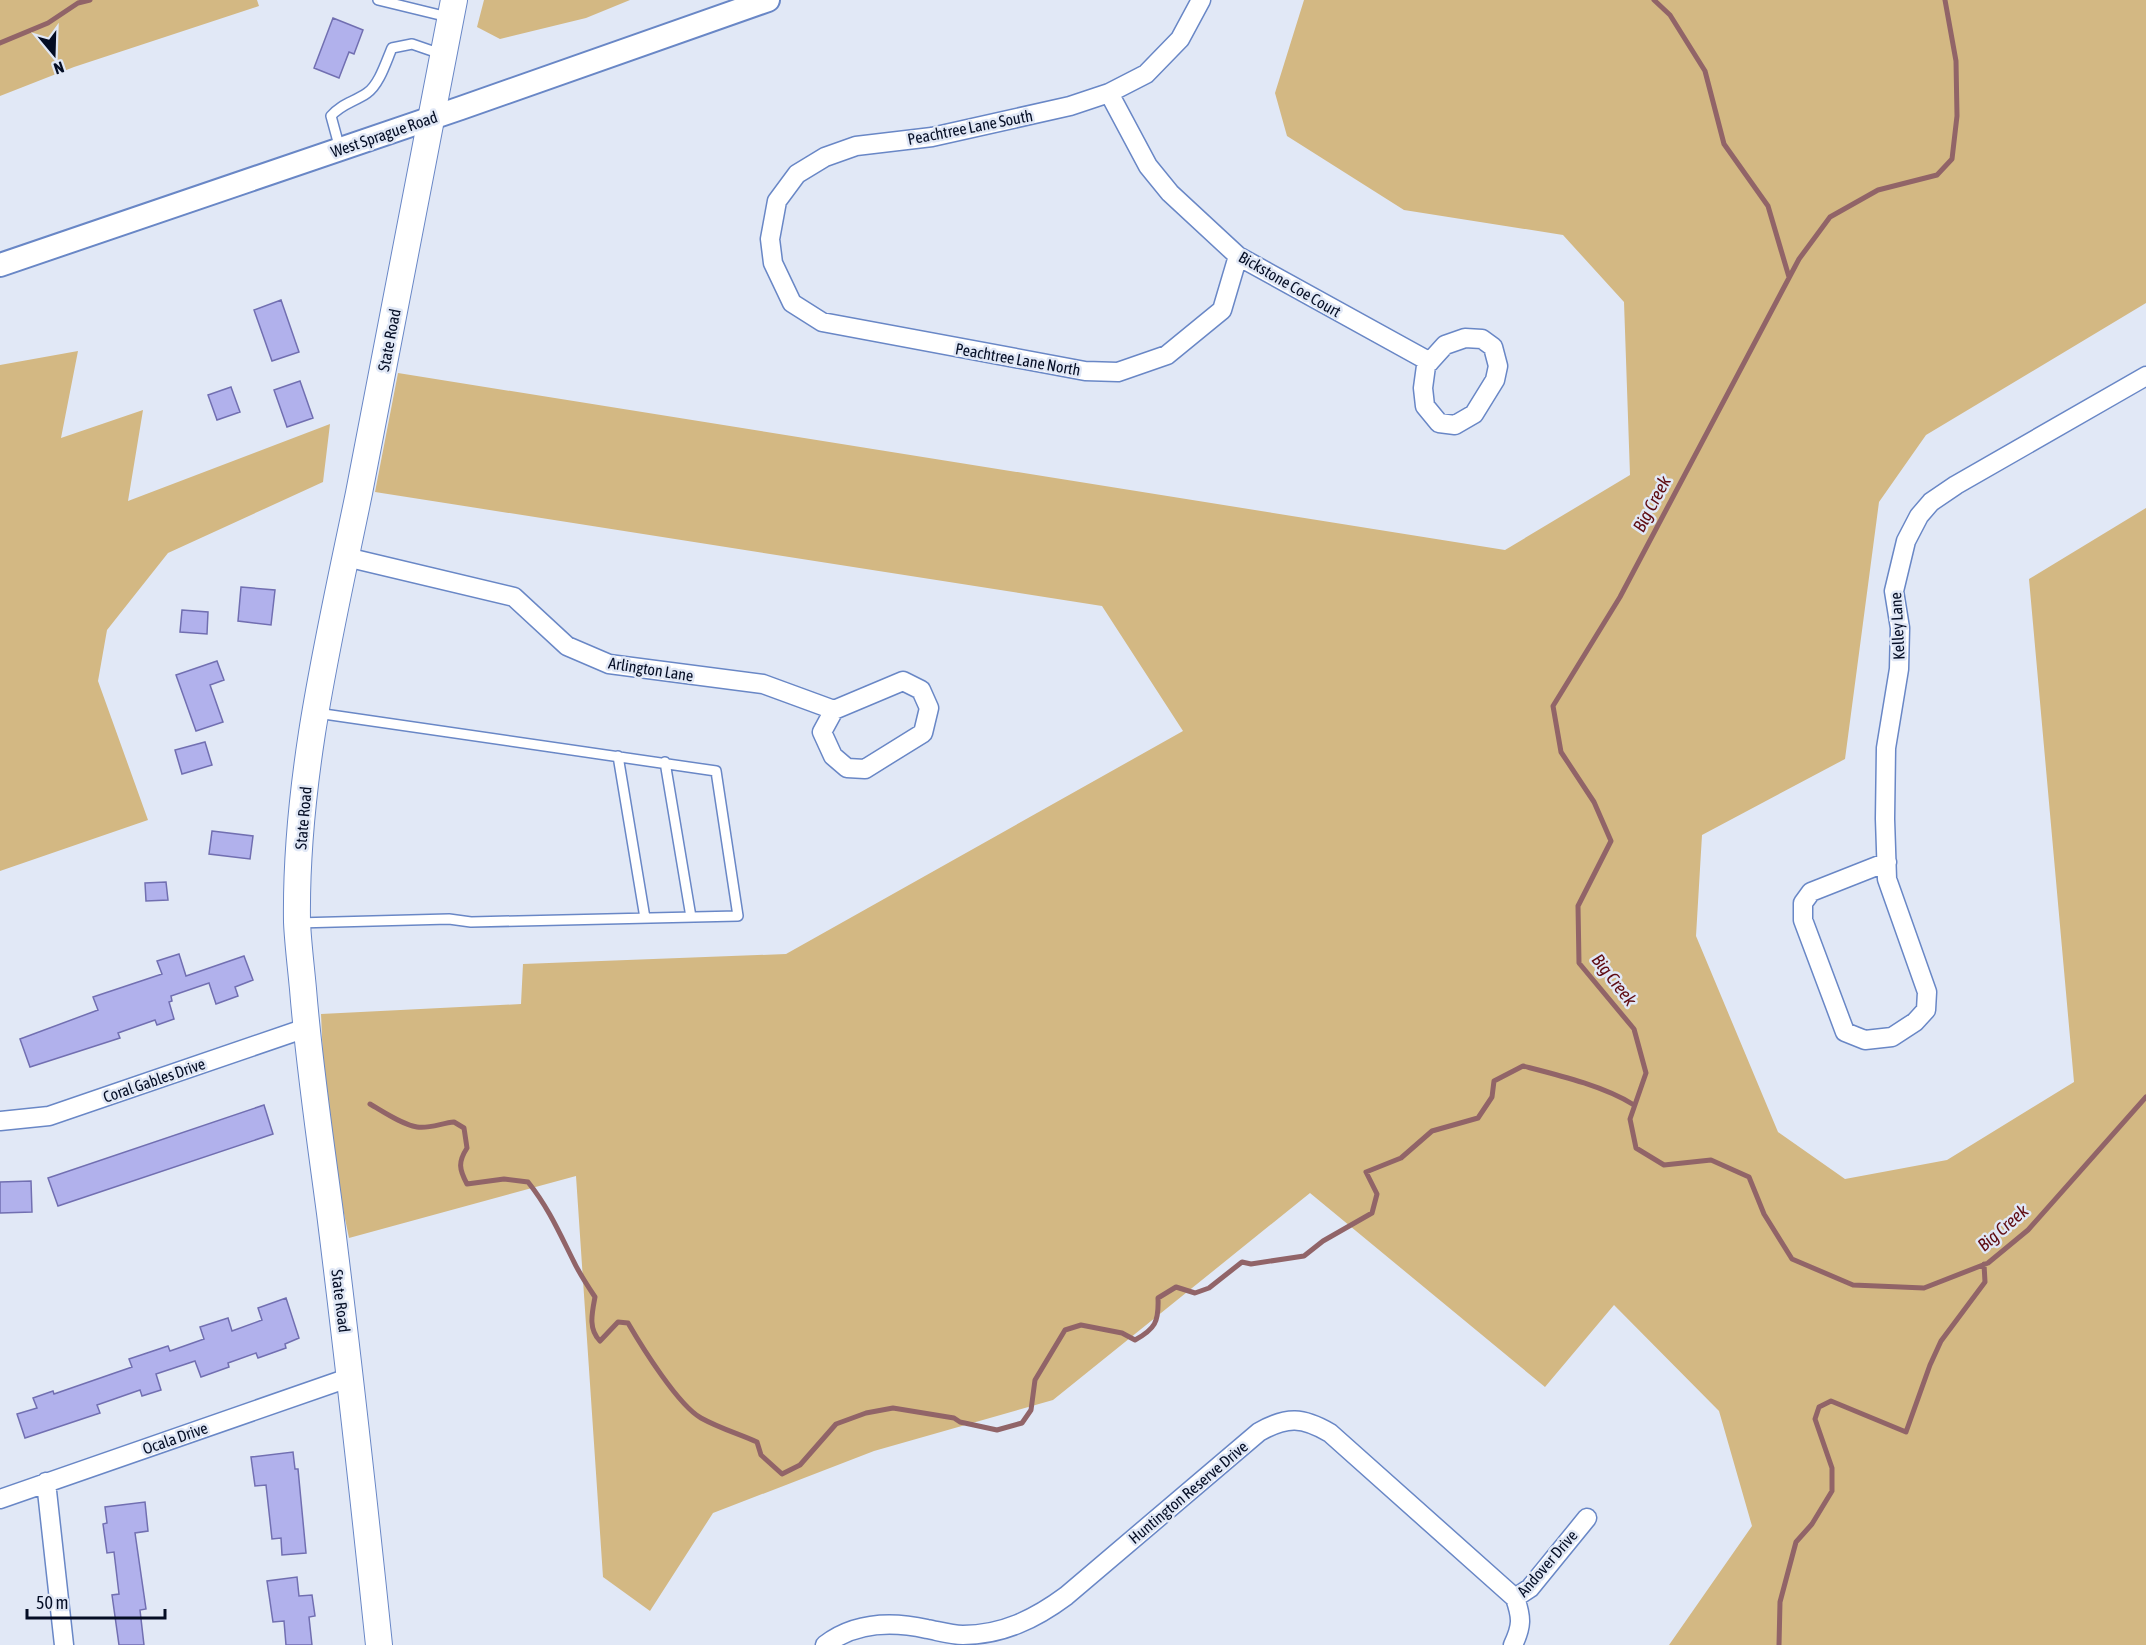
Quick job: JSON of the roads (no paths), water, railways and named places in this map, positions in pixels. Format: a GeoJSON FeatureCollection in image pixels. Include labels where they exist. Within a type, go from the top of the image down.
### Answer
{"type":"FeatureCollection","features":[{"type":"Feature","properties":{"kind":"main road","name":"State Road"},"geometry":{"type":"LineString","coordinates":[[379,1645],[351,1377],[306,1028],[297,923],[304,793],[314,713],[421,177],[430,118],[452,9]]}},
{"type":"Feature","properties":{"kind":"street","name":"West Sprague Road"},"geometry":{"type":"LineString","coordinates":[[0,265],[768,0]]}},
{"type":"Feature","properties":{"kind":"street","name":"Peachtree Lane South"},"geometry":{"type":"LineString","coordinates":[[773,263],[771,239],[777,201],[797,174],[825,157],[856,147],[932,137],[1070,106],[1109,93],[1146,74],[1180,39],[1201,0]]}},
{"type":"Feature","properties":{"kind":"street","name":"Bickstone Coe Court"},"geometry":{"type":"LineString","coordinates":[[1109,93],[1148,166],[1170,193],[1238,256],[1430,362]]}},
{"type":"Feature","properties":{"kind":"street","name":"Peachtree Lane North"},"geometry":{"type":"LineString","coordinates":[[773,263],[792,303],[822,322],[1085,371],[1118,372],[1167,355],[1222,310],[1238,256]]}},
{"type":"Feature","properties":{"kind":"street"},"geometry":{"type":"LineString","coordinates":[[1465,338],[1482,339],[1493,347],[1498,366],[1495,380],[1474,414],[1455,425],[1439,423],[1425,406],[1423,388],[1426,366],[1430,362],[1445,345],[1465,338]]}},
{"type":"Feature","properties":{"kind":"street","name":"Kelley Lane"},"geometry":{"type":"LineString","coordinates":[[1887,862],[1811,892],[1803,903],[1803,920],[1845,1032],[1865,1040],[1892,1037],[1915,1023],[1926,1010],[1928,992],[1887,879],[1887,862],[1886,748],[1899,669],[1900,628],[1894,591],[1906,541],[1919,516],[1931,502],[1956,485],[2146,376]]}},
{"type":"Feature","properties":{"kind":"street","name":"Arlington Lane"},"geometry":{"type":"LineString","coordinates":[[346,557],[514,597],[567,646],[609,664],[763,684],[834,710]]}},
{"type":"Feature","properties":{"kind":"street"},"geometry":{"type":"LineString","coordinates":[[903,681],[921,690],[929,708],[923,733],[865,769],[847,768],[833,756],[822,732],[834,710],[903,681]]}},
{"type":"Feature","properties":{"kind":"street","name":"Coral Gables Drive"},"geometry":{"type":"LineString","coordinates":[[0,1122],[49,1116],[306,1028]]}},
{"type":"Feature","properties":{"kind":"street","name":"Ocala Drive"},"geometry":{"type":"LineString","coordinates":[[0,1499],[351,1377]]}},
{"type":"Feature","properties":{"kind":"street","name":"Huntington Reserve Drive"},"geometry":{"type":"LineString","coordinates":[[825,1645],[848,1632],[884,1623],[902,1623],[960,1636],[992,1632],[1027,1621],[1066,1596],[1259,1432],[1273,1424],[1292,1419],[1312,1422],[1330,1433],[1515,1598]]}},
{"type":"Feature","properties":{"kind":"street"},"geometry":{"type":"LineString","coordinates":[[46,1482],[64,1645]]}},
{"type":"Feature","properties":{"kind":"street","name":"Andover Drive"},"geometry":{"type":"LineString","coordinates":[[1513,1645],[1520,1631],[1520,1613],[1515,1598],[1530,1588],[1587,1518]]}},
{"type":"Feature","properties":{"kind":"lane"},"geometry":{"type":"LineString","coordinates":[[378,0],[452,9]]}},
{"type":"Feature","properties":{"kind":"lane"},"geometry":{"type":"LineString","coordinates":[[340,149],[331,116],[338,108],[369,92],[380,76],[392,48],[412,44],[442,55]]}},
{"type":"Feature","properties":{"kind":"lane"},"geometry":{"type":"LineString","coordinates":[[297,923],[738,916],[716,771],[314,713]]}},
{"type":"Feature","properties":{"kind":"lane"},"geometry":{"type":"LineString","coordinates":[[618,756],[645,918]]}},
{"type":"Feature","properties":{"kind":"lane"},"geometry":{"type":"LineString","coordinates":[[664,762],[691,917]]}},
{"type":"Feature","properties":{"kind":"waterway"},"geometry":{"type":"LineString","coordinates":[[0,43],[48,23],[78,3],[90,0]]}},
{"type":"Feature","properties":{"kind":"waterway"},"geometry":{"type":"LineString","coordinates":[[1654,0],[1670,15],[1705,71],[1724,144],[1768,206],[1789,277]]}},
{"type":"Feature","properties":{"kind":"waterway","name":"Big Creek"},"geometry":{"type":"LineString","coordinates":[[1945,0],[1956,61],[1957,116],[1952,159],[1937,175],[1878,190],[1830,217],[1799,259],[1620,597],[1553,706],[1561,752],[1594,802],[1611,841],[1578,906],[1579,963],[1634,1029],[1646,1073],[1630,1119],[1636,1148],[1664,1165],[1711,1160],[1749,1177],[1764,1214],[1792,1259],[1853,1285],[1924,1288],[1988,1263],[2028,1230],[2146,1097]]}},
{"type":"Feature","properties":{"kind":"waterway"},"geometry":{"type":"LineString","coordinates":[[370,1104],[417,1127],[454,1122],[464,1128],[467,1148],[462,1157],[461,1166],[467,1184],[504,1179],[528,1182],[547,1210],[578,1270],[595,1297],[592,1326],[600,1341],[618,1322],[628,1323],[661,1375],[692,1411],[708,1422],[757,1442],[761,1455],[782,1474],[800,1465],[836,1424],[866,1413],[893,1408],[954,1418],[960,1422],[997,1430],[1022,1423],[1031,1410],[1035,1380],[1065,1330],[1081,1325],[1122,1333],[1135,1340],[1154,1324],[1158,1313],[1158,1298],[1176,1287],[1195,1293],[1209,1288],[1242,1262],[1251,1264],[1304,1256],[1323,1241],[1372,1213],[1377,1194],[1366,1172],[1401,1158],[1432,1131],[1478,1118],[1492,1097],[1494,1081],[1523,1066],[1595,1087],[1634,1105]]}},
{"type":"Feature","properties":{"kind":"waterway"},"geometry":{"type":"LineString","coordinates":[[1779,1645],[1780,1602],[1796,1542],[1812,1524],[1832,1491],[1832,1468],[1815,1419],[1819,1407],[1831,1401],[1906,1432],[1941,1341],[1985,1282],[1984,1264]]}}]}
